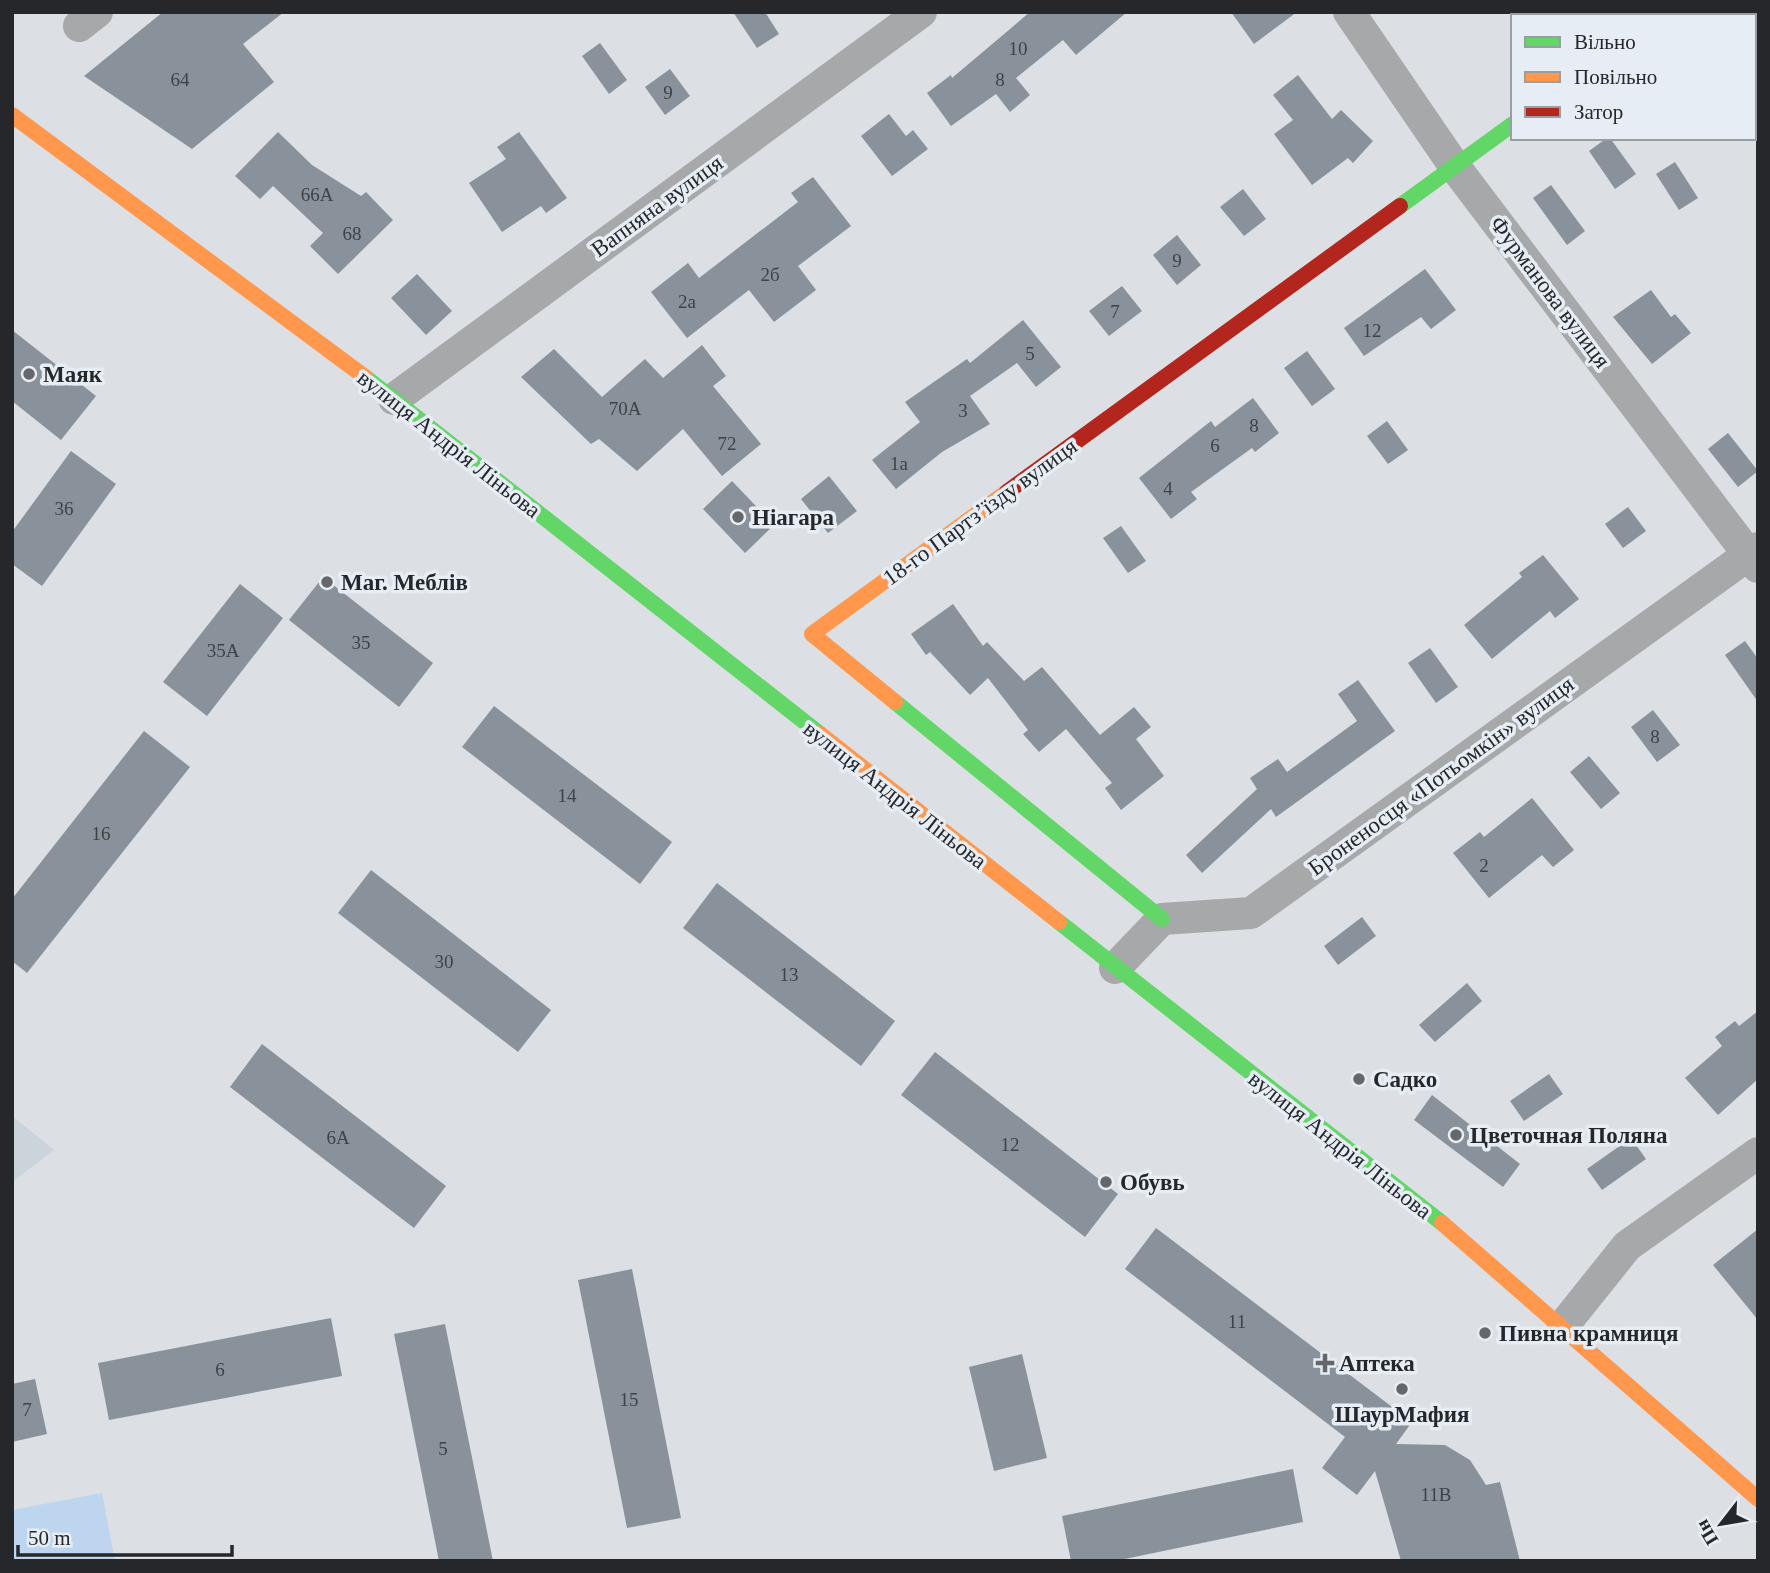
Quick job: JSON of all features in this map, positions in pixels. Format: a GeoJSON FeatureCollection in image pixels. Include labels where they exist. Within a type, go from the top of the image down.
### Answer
{"type":"FeatureCollection","features":[{"type":"Feature","properties":{"kind":"main road","name":"вулиця Андрія Ліньова"},"geometry":{"type":"LineString","coordinates":[[12,116],[394,399],[1477,1251],[1758,1499]]}},
{"type":"Feature","properties":{"kind":"main road","name":"18-го Партз’їзду вулиця"},"geometry":{"type":"LineString","coordinates":[[1162,919],[812,634],[1511,125]]}},
{"type":"Feature","properties":{"kind":"street","name":"Вапняна вулиця"},"geometry":{"type":"LineString","coordinates":[[394,399],[921,12]]}},
{"type":"Feature","properties":{"kind":"street","name":"Фурманова вулиця"},"geometry":{"type":"LineString","coordinates":[[1349,12],[1455,167],[1755,557]]}},
{"type":"Feature","properties":{"kind":"street","name":"Броненосця «Потьомкін» вулиця"},"geometry":{"type":"LineString","coordinates":[[1162,919],[1251,913],[1755,557]]}},
{"type":"Feature","properties":{"kind":"street"},"geometry":{"type":"LineString","coordinates":[[1115,968],[1162,919]]}},
{"type":"Feature","properties":{"kind":"street"},"geometry":{"type":"LineString","coordinates":[[1563,1326],[1627,1246],[1758,1153]]}},
{"type":"Feature","properties":{"kind":"shaded area"},"geometry":{"type":"Polygon","coordinates":[[[12,1116],[54,1150],[12,1182],[12,1116]]]}},
{"type":"Feature","properties":{"kind":"shaded area"},"geometry":{"type":"Polygon","coordinates":[[[102,1493],[115,1561],[12,1561],[12,1510],[102,1493]]]}},
{"type":"Feature","properties":{"kind":"building"},"geometry":{"type":"Polygon","coordinates":[[[163,12],[284,12],[243,44],[274,82],[192,149],[84,76],[163,12]]]}},
{"type":"Feature","properties":{"kind":"building"},"geometry":{"type":"Polygon","coordinates":[[[733,12],[765,12],[779,34],[757,48],[733,12]]]}},
{"type":"Feature","properties":{"kind":"building"},"geometry":{"type":"Polygon","coordinates":[[[1030,12],[1127,12],[1076,55],[1063,40],[1016,78],[1030,95],[1010,112],[996,94],[951,126],[927,93],[951,75],[952,78],[1030,12]]]}},
{"type":"Feature","properties":{"kind":"building"},"geometry":{"type":"Polygon","coordinates":[[[1231,12],[1297,12],[1254,44],[1231,12]]]}},
{"type":"Feature","properties":{"kind":"building"},"geometry":{"type":"Polygon","coordinates":[[[600,43],[627,80],[609,94],[582,56],[600,43]]]}},
{"type":"Feature","properties":{"kind":"building"},"geometry":{"type":"Polygon","coordinates":[[[670,69],[690,96],[665,115],[645,87],[670,69]]]}},
{"type":"Feature","properties":{"kind":"building"},"geometry":{"type":"Polygon","coordinates":[[[1298,75],[1332,119],[1341,110],[1373,141],[1353,163],[1348,158],[1312,185],[1274,134],[1293,120],[1273,95],[1298,75]]]}},
{"type":"Feature","properties":{"kind":"building"},"geometry":{"type":"Polygon","coordinates":[[[889,114],[906,136],[913,130],[928,149],[892,176],[861,136],[889,114]]]}},
{"type":"Feature","properties":{"kind":"building"},"geometry":{"type":"Polygon","coordinates":[[[278,132],[312,165],[361,196],[366,192],[393,220],[338,274],[310,246],[323,233],[273,186],[260,199],[235,176],[278,132]]]}},
{"type":"Feature","properties":{"kind":"building"},"geometry":{"type":"Polygon","coordinates":[[[519,132],[567,198],[546,213],[541,206],[502,232],[469,183],[506,159],[497,147],[519,132]]]}},
{"type":"Feature","properties":{"kind":"building"},"geometry":{"type":"Polygon","coordinates":[[[1604,140],[1611,140],[1636,174],[1615,189],[1589,151],[1604,140]]]}},
{"type":"Feature","properties":{"kind":"building"},"geometry":{"type":"Polygon","coordinates":[[[1675,162],[1698,198],[1679,210],[1656,174],[1675,162]]]}},
{"type":"Feature","properties":{"kind":"building"},"geometry":{"type":"Polygon","coordinates":[[[813,177],[851,226],[798,266],[816,290],[774,322],[749,290],[687,338],[651,292],[688,263],[699,278],[798,202],[791,193],[813,177]]]}},
{"type":"Feature","properties":{"kind":"building"},"geometry":{"type":"Polygon","coordinates":[[[1551,185],[1585,231],[1567,245],[1533,198],[1551,185]]]}},
{"type":"Feature","properties":{"kind":"building"},"geometry":{"type":"Polygon","coordinates":[[[1243,189],[1266,219],[1244,236],[1220,207],[1243,189]]]}},
{"type":"Feature","properties":{"kind":"building"},"geometry":{"type":"Polygon","coordinates":[[[1177,235],[1201,265],[1177,285],[1153,255],[1177,235]]]}},
{"type":"Feature","properties":{"kind":"building"},"geometry":{"type":"Polygon","coordinates":[[[1425,269],[1456,310],[1431,329],[1421,317],[1364,356],[1344,328],[1425,269]]]}},
{"type":"Feature","properties":{"kind":"building"},"geometry":{"type":"Polygon","coordinates":[[[417,274],[452,311],[426,335],[391,298],[417,274]]]}},
{"type":"Feature","properties":{"kind":"building"},"geometry":{"type":"Polygon","coordinates":[[[1122,286],[1142,311],[1109,336],[1089,311],[1122,286]]]}},
{"type":"Feature","properties":{"kind":"building"},"geometry":{"type":"Polygon","coordinates":[[[1651,290],[1671,317],[1675,314],[1691,333],[1652,364],[1613,317],[1651,290]]]}},
{"type":"Feature","properties":{"kind":"building"},"geometry":{"type":"Polygon","coordinates":[[[1023,320],[1061,367],[1036,387],[1017,363],[970,396],[990,424],[942,452],[896,489],[872,460],[920,422],[905,402],[967,359],[970,363],[1023,320]]]}},
{"type":"Feature","properties":{"kind":"building"},"geometry":{"type":"Polygon","coordinates":[[[12,330],[96,396],[61,440],[12,401],[12,330]]]}},
{"type":"Feature","properties":{"kind":"building"},"geometry":{"type":"Polygon","coordinates":[[[702,345],[726,376],[713,386],[761,444],[722,476],[683,429],[637,471],[599,439],[591,444],[521,377],[554,349],[602,397],[645,359],[663,378],[702,345]]]}},
{"type":"Feature","properties":{"kind":"building"},"geometry":{"type":"Polygon","coordinates":[[[1307,351],[1335,389],[1312,406],[1284,368],[1307,351]]]}},
{"type":"Feature","properties":{"kind":"building"},"geometry":{"type":"Polygon","coordinates":[[[1253,398],[1279,433],[1255,452],[1252,448],[1191,492],[1197,499],[1171,519],[1139,478],[1211,421],[1215,427],[1253,398]]]}},
{"type":"Feature","properties":{"kind":"building"},"geometry":{"type":"Polygon","coordinates":[[[1387,421],[1408,450],[1388,464],[1367,436],[1387,421]]]}},
{"type":"Feature","properties":{"kind":"building"},"geometry":{"type":"Polygon","coordinates":[[[1728,433],[1758,471],[1738,487],[1708,449],[1728,433]]]}},
{"type":"Feature","properties":{"kind":"building"},"geometry":{"type":"Polygon","coordinates":[[[71,451],[116,484],[42,586],[12,564],[12,532],[71,451]]]}},
{"type":"Feature","properties":{"kind":"building"},"geometry":{"type":"Polygon","coordinates":[[[829,476],[857,511],[828,533],[801,499],[829,476]]]}},
{"type":"Feature","properties":{"kind":"building","name":"Ніагара"},"geometry":{"type":"Polygon","coordinates":[[[732,481],[774,525],[745,553],[703,509],[732,481]]]}},
{"type":"Feature","properties":{"kind":"building"},"geometry":{"type":"Polygon","coordinates":[[[1628,507],[1646,531],[1623,548],[1605,524],[1628,507]]]}},
{"type":"Feature","properties":{"kind":"building"},"geometry":{"type":"Polygon","coordinates":[[[1121,526],[1146,561],[1128,573],[1103,538],[1121,526]]]}},
{"type":"Feature","properties":{"kind":"building"},"geometry":{"type":"Polygon","coordinates":[[[1543,555],[1579,599],[1555,618],[1550,611],[1492,659],[1464,625],[1522,577],[1519,573],[1543,555]]]}},
{"type":"Feature","properties":{"kind":"building"},"geometry":{"type":"Polygon","coordinates":[[[323,577],[433,663],[399,707],[289,620],[323,577]]]}},
{"type":"Feature","properties":{"kind":"building"},"geometry":{"type":"Polygon","coordinates":[[[240,584],[283,618],[207,716],[163,682],[240,584]]]}},
{"type":"Feature","properties":{"kind":"building"},"geometry":{"type":"Polygon","coordinates":[[[953,604],[983,646],[987,642],[1024,681],[1042,667],[1100,735],[1134,707],[1151,727],[1136,739],[1164,776],[1121,810],[1105,788],[1112,783],[1066,729],[1039,752],[1023,734],[1028,730],[988,678],[970,695],[930,652],[926,655],[911,634],[953,604]]]}},
{"type":"Feature","properties":{"kind":"building"},"geometry":{"type":"Polygon","coordinates":[[[1745,641],[1758,659],[1758,702],[1725,655],[1745,641]]]}},
{"type":"Feature","properties":{"kind":"building"},"geometry":{"type":"Polygon","coordinates":[[[1430,648],[1458,687],[1436,703],[1408,663],[1430,648]]]}},
{"type":"Feature","properties":{"kind":"building"},"geometry":{"type":"Polygon","coordinates":[[[1358,680],[1395,731],[1276,817],[1271,809],[1202,873],[1186,855],[1257,789],[1250,778],[1278,759],[1287,772],[1357,721],[1338,694],[1358,680]]]}},
{"type":"Feature","properties":{"kind":"building"},"geometry":{"type":"Polygon","coordinates":[[[494,706],[672,842],[640,884],[462,747],[494,706]]]}},
{"type":"Feature","properties":{"kind":"building"},"geometry":{"type":"Polygon","coordinates":[[[1653,710],[1680,745],[1657,762],[1631,727],[1653,710]]]}},
{"type":"Feature","properties":{"kind":"building"},"geometry":{"type":"Polygon","coordinates":[[[144,731],[190,767],[27,973],[12,961],[12,899],[144,731]]]}},
{"type":"Feature","properties":{"kind":"building"},"geometry":{"type":"Polygon","coordinates":[[[1589,756],[1620,793],[1601,809],[1570,772],[1589,756]]]}},
{"type":"Feature","properties":{"kind":"building"},"geometry":{"type":"Polygon","coordinates":[[[1532,798],[1574,850],[1553,867],[1542,855],[1489,898],[1453,853],[1480,832],[1484,837],[1532,798]]]}},
{"type":"Feature","properties":{"kind":"building"},"geometry":{"type":"Polygon","coordinates":[[[371,870],[551,1010],[518,1052],[338,913],[371,870]]]}},
{"type":"Feature","properties":{"kind":"building"},"geometry":{"type":"Polygon","coordinates":[[[717,883],[895,1021],[861,1066],[683,928],[717,883]]]}},
{"type":"Feature","properties":{"kind":"building"},"geometry":{"type":"Polygon","coordinates":[[[1362,917],[1376,936],[1338,965],[1324,946],[1362,917]]]}},
{"type":"Feature","properties":{"kind":"building"},"geometry":{"type":"Polygon","coordinates":[[[1467,983],[1482,1001],[1435,1042],[1419,1025],[1467,983]]]}},
{"type":"Feature","properties":{"kind":"building"},"geometry":{"type":"Polygon","coordinates":[[[1758,1011],[1758,1079],[1718,1115],[1685,1078],[1722,1046],[1715,1037],[1735,1021],[1739,1026],[1758,1011]]]}},
{"type":"Feature","properties":{"kind":"building"},"geometry":{"type":"Polygon","coordinates":[[[262,1044],[446,1186],[414,1228],[230,1087],[262,1044]]]}},
{"type":"Feature","properties":{"kind":"building"},"geometry":{"type":"Polygon","coordinates":[[[935,1052],[1118,1194],[1085,1237],[901,1095],[935,1052]]]}},
{"type":"Feature","properties":{"kind":"building"},"geometry":{"type":"Polygon","coordinates":[[[1549,1074],[1563,1094],[1524,1121],[1510,1101],[1549,1074]]]}},
{"type":"Feature","properties":{"kind":"building"},"geometry":{"type":"Polygon","coordinates":[[[1432,1095],[1520,1164],[1503,1187],[1414,1120],[1432,1095]]]}},
{"type":"Feature","properties":{"kind":"building"},"geometry":{"type":"Polygon","coordinates":[[[1631,1138],[1646,1159],[1602,1190],[1587,1169],[1631,1138]]]}},
{"type":"Feature","properties":{"kind":"building"},"geometry":{"type":"Polygon","coordinates":[[[1156,1228],[1412,1422],[1396,1444],[1445,1445],[1470,1460],[1486,1485],[1500,1482],[1520,1561],[1401,1561],[1375,1471],[1357,1495],[1322,1468],[1345,1437],[1125,1269],[1156,1228]]]}},
{"type":"Feature","properties":{"kind":"building"},"geometry":{"type":"Polygon","coordinates":[[[1758,1229],[1758,1320],[1713,1265],[1758,1229]]]}},
{"type":"Feature","properties":{"kind":"building"},"geometry":{"type":"Polygon","coordinates":[[[632,1269],[681,1518],[627,1528],[578,1280],[632,1269]]]}},
{"type":"Feature","properties":{"kind":"building"},"geometry":{"type":"Polygon","coordinates":[[[331,1318],[342,1376],[109,1420],[98,1363],[331,1318]]]}},
{"type":"Feature","properties":{"kind":"building"},"geometry":{"type":"Polygon","coordinates":[[[445,1324],[493,1561],[439,1561],[394,1334],[445,1324]]]}},
{"type":"Feature","properties":{"kind":"building"},"geometry":{"type":"Polygon","coordinates":[[[1022,1354],[1047,1458],[994,1471],[969,1367],[1022,1354]]]}},
{"type":"Feature","properties":{"kind":"building"},"geometry":{"type":"Polygon","coordinates":[[[35,1379],[47,1434],[12,1442],[12,1384],[35,1379]]]}},
{"type":"Feature","properties":{"kind":"building"},"geometry":{"type":"Polygon","coordinates":[[[1293,1469],[1303,1522],[1115,1561],[1071,1561],[1062,1516],[1293,1469]]]}},
{"type":"Feature","properties":{"kind":"traffic: fast"},"geometry":{"type":"LineString","coordinates":[[1400,206],[1511,125]]}},
{"type":"Feature","properties":{"kind":"traffic: fast"},"geometry":{"type":"LineString","coordinates":[[365,377],[820,734]]}},
{"type":"Feature","properties":{"kind":"traffic: fast"},"geometry":{"type":"LineString","coordinates":[[895,702],[1162,919]]}},
{"type":"Feature","properties":{"kind":"traffic: fast"},"geometry":{"type":"LineString","coordinates":[[1059,922],[1442,1223]]}},
{"type":"Feature","properties":{"kind":"traffic: slow"},"geometry":{"type":"LineString","coordinates":[[12,115],[365,377]]}},
{"type":"Feature","properties":{"kind":"traffic: slow"},"geometry":{"type":"LineString","coordinates":[[895,702],[812,634],[1007,492]]}},
{"type":"Feature","properties":{"kind":"traffic: slow"},"geometry":{"type":"LineString","coordinates":[[820,734],[1059,922]]}},
{"type":"Feature","properties":{"kind":"traffic: slow"},"geometry":{"type":"LineString","coordinates":[[1442,1223],[1758,1499]]}},
{"type":"Feature","properties":{"kind":"traffic: jam"},"geometry":{"type":"LineString","coordinates":[[1007,492],[1400,206]]}},
{"type":"Feature","properties":{"kind":"place","name":"Маяк"},"geometry":{"type":"Point","coordinates":[29,374]}},
{"type":"Feature","properties":{"kind":"place","name":"Ніагара"},"geometry":{"type":"Point","coordinates":[738,517]}},
{"type":"Feature","properties":{"kind":"place","name":"Маг. Меблів"},"geometry":{"type":"Point","coordinates":[327,582]}},
{"type":"Feature","properties":{"kind":"place","name":"Садко"},"geometry":{"type":"Point","coordinates":[1359,1079]}},
{"type":"Feature","properties":{"kind":"place","name":"Цветочная Поляна"},"geometry":{"type":"Point","coordinates":[1456,1135]}},
{"type":"Feature","properties":{"kind":"place","name":"Обувь"},"geometry":{"type":"Point","coordinates":[1106,1182]}},
{"type":"Feature","properties":{"kind":"place","name":"Пивна крамниця"},"geometry":{"type":"Point","coordinates":[1485,1333]}},
{"type":"Feature","properties":{"kind":"place","name":"Аптека"},"geometry":{"type":"Point","coordinates":[1325,1363]}},
{"type":"Feature","properties":{"kind":"place","name":"ШаурМафия"},"geometry":{"type":"Point","coordinates":[1402,1389]}}]}
